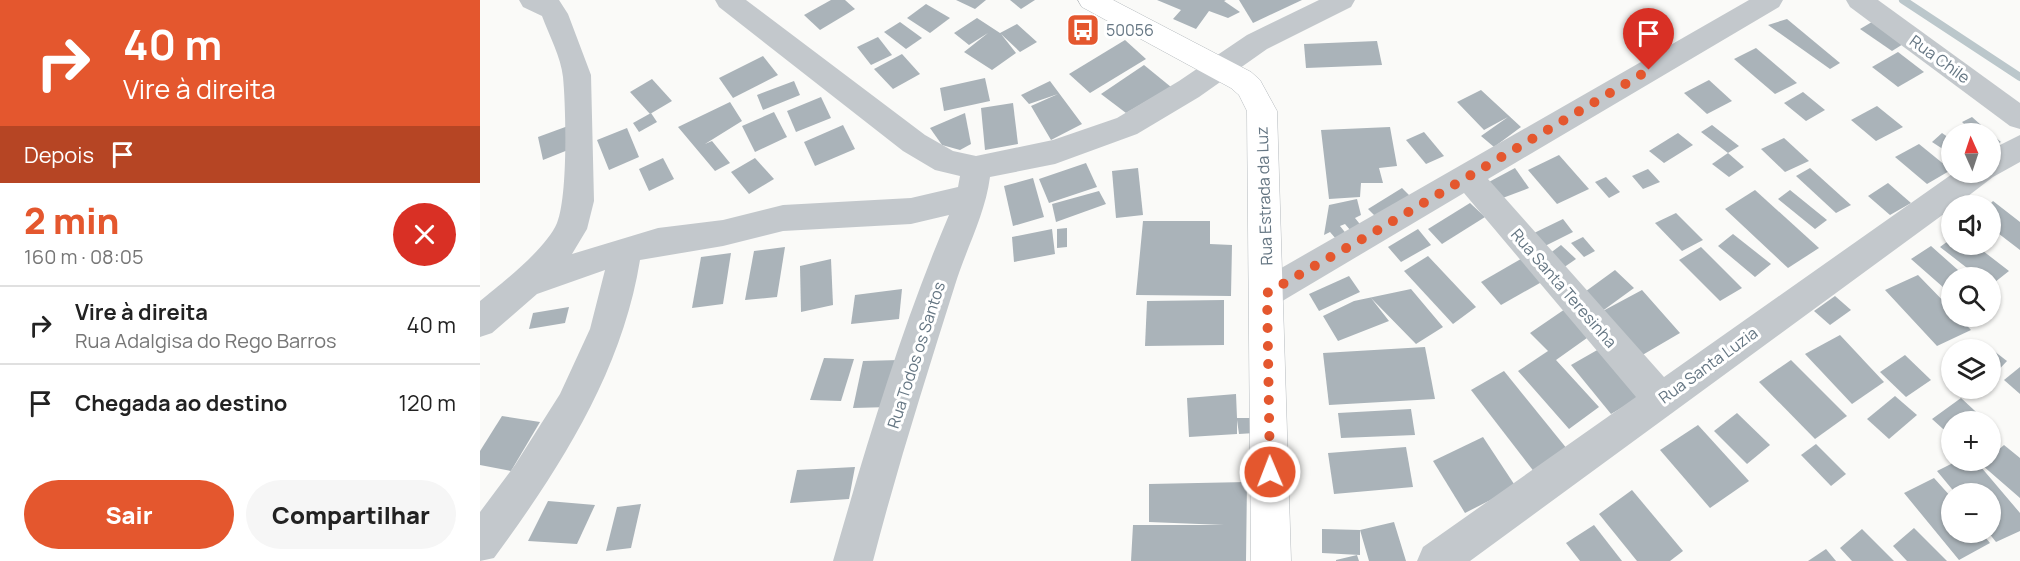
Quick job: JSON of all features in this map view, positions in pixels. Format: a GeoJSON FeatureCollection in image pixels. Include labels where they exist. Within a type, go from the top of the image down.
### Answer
{"type":"FeatureCollection","features":[{"type":"Feature","properties":{"kind":"main road","name":"Rua Estrada da Luz"},"geometry":{"type":"LineString","coordinates":[[1091,0],[1241,80],[1250,88],[1262,111],[1271,561]]}},
{"type":"Feature","properties":{"kind":"street"},"geometry":{"type":"LineString","coordinates":[[729,0],[914,143],[968,177]]}},
{"type":"Feature","properties":{"kind":"street"},"geometry":{"type":"LineString","coordinates":[[526,283],[613,254],[658,242],[723,233],[783,218],[911,211],[968,177],[1104,136],[1149,114],[1257,42],[1342,0]]}},
{"type":"Feature","properties":{"kind":"street"},"geometry":{"type":"LineString","coordinates":[[1267,293],[1770,0]]}},
{"type":"Feature","properties":{"kind":"street","name":"Rua Chile"},"geometry":{"type":"LineString","coordinates":[[1859,0],[2020,118]]}},
{"type":"Feature","properties":{"kind":"street"},"geometry":{"type":"LineString","coordinates":[[480,322],[526,283],[557,249],[572,229],[578,201],[577,75],[555,14],[548,2]]}},
{"type":"Feature","properties":{"kind":"street"},"geometry":{"type":"LineString","coordinates":[[2001,159],[2020,147]]}},
{"type":"Feature","properties":{"kind":"street","name":"Rua Santa Teresinha"},"geometry":{"type":"LineString","coordinates":[[1467,176],[1661,400]]}},
{"type":"Feature","properties":{"kind":"street","name":"Rua Todos os Santos"},"geometry":{"type":"LineString","coordinates":[[854,561],[876,476],[948,258],[968,177]]}},
{"type":"Feature","properties":{"kind":"street","name":"Rua Santa Luzia"},"geometry":{"type":"LineString","coordinates":[[1437,561],[1964,183]]}},
{"type":"Feature","properties":{"kind":"street"},"geometry":{"type":"LineString","coordinates":[[480,544],[513,500],[582,386],[609,322],[623,269],[613,254],[589,250],[572,229]]}},
{"type":"Feature","properties":{"kind":"building"},"geometry":{"type":"Polygon","coordinates":[[[831,0],[845,0],[855,9],[820,30],[804,15],[831,0]]]}},
{"type":"Feature","properties":{"kind":"building"},"geometry":{"type":"Polygon","coordinates":[[[956,0],[986,0],[975,9],[956,0]]]}},
{"type":"Feature","properties":{"kind":"building"},"geometry":{"type":"Polygon","coordinates":[[[1010,0],[1035,0],[1021,9],[1010,0]]]}},
{"type":"Feature","properties":{"kind":"building"},"geometry":{"type":"Polygon","coordinates":[[[1157,0],[1226,0],[1224,1],[1240,12],[1228,18],[1209,11],[1196,29],[1173,19],[1181,10],[1157,0]]]}},
{"type":"Feature","properties":{"kind":"building"},"geometry":{"type":"Polygon","coordinates":[[[1239,0],[1302,0],[1253,23],[1239,0]]]}},
{"type":"Feature","properties":{"kind":"building"},"geometry":{"type":"Polygon","coordinates":[[[926,4],[950,18],[930,33],[907,18],[926,4]]]}},
{"type":"Feature","properties":{"kind":"building"},"geometry":{"type":"Polygon","coordinates":[[[977,18],[1000,33],[1017,24],[1037,42],[1020,52],[1001,34],[1016,53],[992,70],[964,52],[988,33],[969,45],[954,33],[977,18]]]}},
{"type":"Feature","properties":{"kind":"building"},"geometry":{"type":"Polygon","coordinates":[[[1787,19],[1840,63],[1830,69],[1768,25],[1787,19]]]}},
{"type":"Feature","properties":{"kind":"building"},"geometry":{"type":"Polygon","coordinates":[[[1877,19],[1908,41],[1892,51],[1860,29],[1877,19]]]}},
{"type":"Feature","properties":{"kind":"building"},"geometry":{"type":"Polygon","coordinates":[[[900,22],[922,38],[906,49],[884,32],[900,22]]]}},
{"type":"Feature","properties":{"kind":"building"},"geometry":{"type":"Polygon","coordinates":[[[878,37],[892,55],[871,65],[857,47],[878,37]]]}},
{"type":"Feature","properties":{"kind":"building"},"geometry":{"type":"Polygon","coordinates":[[[1125,40],[1146,59],[1090,93],[1069,74],[1125,40]]]}},
{"type":"Feature","properties":{"kind":"building"},"geometry":{"type":"Polygon","coordinates":[[[1377,41],[1382,65],[1306,68],[1304,44],[1377,41]]]}},
{"type":"Feature","properties":{"kind":"building"},"geometry":{"type":"Polygon","coordinates":[[[1756,48],[1797,83],[1775,94],[1734,59],[1756,48]]]}},
{"type":"Feature","properties":{"kind":"building"},"geometry":{"type":"Polygon","coordinates":[[[1898,52],[1924,72],[1898,87],[1872,67],[1898,52]]]}},
{"type":"Feature","properties":{"kind":"building"},"geometry":{"type":"Polygon","coordinates":[[[902,54],[920,74],[893,89],[874,69],[902,54]]]}},
{"type":"Feature","properties":{"kind":"building"},"geometry":{"type":"Polygon","coordinates":[[[763,56],[778,75],[733,98],[719,78],[763,56]]]}},
{"type":"Feature","properties":{"kind":"building"},"geometry":{"type":"Polygon","coordinates":[[[1144,65],[1171,87],[1126,113],[1101,94],[1144,65]]]}},
{"type":"Feature","properties":{"kind":"building"},"geometry":{"type":"Polygon","coordinates":[[[985,78],[990,101],[944,111],[940,88],[985,78]]]}},
{"type":"Feature","properties":{"kind":"building"},"geometry":{"type":"Polygon","coordinates":[[[652,79],[672,101],[650,114],[630,92],[652,79]]]}},
{"type":"Feature","properties":{"kind":"building"},"geometry":{"type":"Polygon","coordinates":[[[1709,80],[1732,101],[1707,114],[1684,93],[1709,80]]]}},
{"type":"Feature","properties":{"kind":"building"},"geometry":{"type":"Polygon","coordinates":[[[794,81],[800,95],[763,110],[757,95],[794,81]]]}},
{"type":"Feature","properties":{"kind":"building"},"geometry":{"type":"Polygon","coordinates":[[[1050,81],[1082,124],[1051,140],[1031,106],[1058,94],[1029,104],[1021,95],[1050,81]]]}},
{"type":"Feature","properties":{"kind":"building"},"geometry":{"type":"Polygon","coordinates":[[[1481,90],[1521,127],[1494,147],[1481,136],[1508,117],[1484,130],[1457,102],[1481,90]]]}},
{"type":"Feature","properties":{"kind":"building"},"geometry":{"type":"Polygon","coordinates":[[[1803,92],[1825,110],[1806,121],[1784,103],[1803,92]]]}},
{"type":"Feature","properties":{"kind":"building"},"geometry":{"type":"Polygon","coordinates":[[[821,97],[831,118],[796,132],[787,111],[821,97]]]}},
{"type":"Feature","properties":{"kind":"building"},"geometry":{"type":"Polygon","coordinates":[[[730,102],[742,121],[705,144],[712,141],[730,163],[715,171],[678,127],[730,102]]]}},
{"type":"Feature","properties":{"kind":"building"},"geometry":{"type":"Polygon","coordinates":[[[1013,103],[1018,144],[985,150],[981,108],[1013,103]]]}},
{"type":"Feature","properties":{"kind":"building"},"geometry":{"type":"Polygon","coordinates":[[[1877,106],[1903,127],[1876,141],[1851,120],[1877,106]]]}},
{"type":"Feature","properties":{"kind":"building"},"geometry":{"type":"Polygon","coordinates":[[[774,112],[787,137],[755,152],[742,126],[774,112]]]}},
{"type":"Feature","properties":{"kind":"building"},"geometry":{"type":"Polygon","coordinates":[[[651,113],[657,122],[639,132],[633,123],[651,113]]]}},
{"type":"Feature","properties":{"kind":"building"},"geometry":{"type":"Polygon","coordinates":[[[965,113],[971,144],[960,150],[942,145],[930,128],[965,113]]]}},
{"type":"Feature","properties":{"kind":"building"},"geometry":{"type":"Polygon","coordinates":[[[1972,117],[1979,123],[1963,123],[1972,117]]]}},
{"type":"Feature","properties":{"kind":"building"},"geometry":{"type":"Polygon","coordinates":[[[843,125],[855,149],[815,166],[804,142],[843,125]]]}},
{"type":"Feature","properties":{"kind":"building"},"geometry":{"type":"Polygon","coordinates":[[[1712,125],[1739,146],[1728,153],[1701,132],[1712,125]]]}},
{"type":"Feature","properties":{"kind":"building"},"geometry":{"type":"Polygon","coordinates":[[[568,126],[573,148],[543,160],[538,137],[568,126]]]}},
{"type":"Feature","properties":{"kind":"building"},"geometry":{"type":"Polygon","coordinates":[[[1390,127],[1397,166],[1379,168],[1383,183],[1361,183],[1360,197],[1329,199],[1321,130],[1390,127]]]}},
{"type":"Feature","properties":{"kind":"building"},"geometry":{"type":"Polygon","coordinates":[[[627,128],[639,157],[609,170],[597,140],[627,128]]]}},
{"type":"Feature","properties":{"kind":"building"},"geometry":{"type":"Polygon","coordinates":[[[1424,132],[1444,156],[1426,164],[1406,140],[1424,132]]]}},
{"type":"Feature","properties":{"kind":"building"},"geometry":{"type":"Polygon","coordinates":[[[1678,133],[1693,145],[1664,163],[1649,151],[1678,133]]]}},
{"type":"Feature","properties":{"kind":"building"},"geometry":{"type":"Polygon","coordinates":[[[1941,134],[1941,148],[1932,142],[1941,134]]]}},
{"type":"Feature","properties":{"kind":"building"},"geometry":{"type":"Polygon","coordinates":[[[1784,138],[1809,161],[1785,172],[1761,149],[1784,138]]]}},
{"type":"Feature","properties":{"kind":"building"},"geometry":{"type":"Polygon","coordinates":[[[1919,144],[1941,162],[1941,176],[1927,184],[1895,157],[1919,144]]]}},
{"type":"Feature","properties":{"kind":"building"},"geometry":{"type":"Polygon","coordinates":[[[1728,153],[1744,167],[1729,177],[1712,164],[1728,153]]]}},
{"type":"Feature","properties":{"kind":"building"},"geometry":{"type":"Polygon","coordinates":[[[1559,155],[1589,189],[1557,204],[1528,170],[1559,155]]]}},
{"type":"Feature","properties":{"kind":"building"},"geometry":{"type":"Polygon","coordinates":[[[663,158],[674,179],[649,191],[639,169],[663,158]]]}},
{"type":"Feature","properties":{"kind":"building"},"geometry":{"type":"Polygon","coordinates":[[[755,158],[774,179],[749,194],[731,172],[755,158]]]}},
{"type":"Feature","properties":{"kind":"building"},"geometry":{"type":"Polygon","coordinates":[[[1086,163],[1097,187],[1049,203],[1039,179],[1086,163]]]}},
{"type":"Feature","properties":{"kind":"building"},"geometry":{"type":"Polygon","coordinates":[[[1138,168],[1143,215],[1116,218],[1112,171],[1138,168]]]}},
{"type":"Feature","properties":{"kind":"building"},"geometry":{"type":"Polygon","coordinates":[[[1515,168],[1529,188],[1500,199],[1487,183],[1515,168]]]}},
{"type":"Feature","properties":{"kind":"building"},"geometry":{"type":"Polygon","coordinates":[[[1810,168],[1851,205],[1836,213],[1796,176],[1810,168]]]}},
{"type":"Feature","properties":{"kind":"building"},"geometry":{"type":"Polygon","coordinates":[[[1648,169],[1660,182],[1643,189],[1632,176],[1648,169]]]}},
{"type":"Feature","properties":{"kind":"building"},"geometry":{"type":"Polygon","coordinates":[[[1606,177],[1620,192],[1609,198],[1595,182],[1606,177]]]}},
{"type":"Feature","properties":{"kind":"building"},"geometry":{"type":"Polygon","coordinates":[[[1033,178],[1044,217],[1013,226],[1004,186],[1033,178]]]}},
{"type":"Feature","properties":{"kind":"building"},"geometry":{"type":"Polygon","coordinates":[[[1888,183],[1911,203],[1890,215],[1868,196],[1888,183]]]}},
{"type":"Feature","properties":{"kind":"building"},"geometry":{"type":"Polygon","coordinates":[[[1402,188],[1416,202],[1382,223],[1368,209],[1402,188]]]}},
{"type":"Feature","properties":{"kind":"building"},"geometry":{"type":"Polygon","coordinates":[[[1755,190],[1819,248],[1788,268],[1725,209],[1755,190]]]}},
{"type":"Feature","properties":{"kind":"building"},"geometry":{"type":"Polygon","coordinates":[[[1790,190],[1827,220],[1815,229],[1778,199],[1790,190]]]}},
{"type":"Feature","properties":{"kind":"building"},"geometry":{"type":"Polygon","coordinates":[[[1099,191],[1106,204],[1056,222],[1052,204],[1099,191]]]}},
{"type":"Feature","properties":{"kind":"building"},"geometry":{"type":"Polygon","coordinates":[[[1357,199],[1361,215],[1355,218],[1367,233],[1357,238],[1345,224],[1340,226],[1352,241],[1342,246],[1330,232],[1324,235],[1329,205],[1357,199]]]}},
{"type":"Feature","properties":{"kind":"building"},"geometry":{"type":"Polygon","coordinates":[[[1470,203],[1485,217],[1442,244],[1428,229],[1470,203]]]}},
{"type":"Feature","properties":{"kind":"building"},"geometry":{"type":"Polygon","coordinates":[[[2001,207],[2020,222],[2020,250],[2001,235],[2001,207]]]}},
{"type":"Feature","properties":{"kind":"building"},"geometry":{"type":"Polygon","coordinates":[[[1676,213],[1703,240],[1682,251],[1655,223],[1676,213]]]}},
{"type":"Feature","properties":{"kind":"building"},"geometry":{"type":"Polygon","coordinates":[[[1563,219],[1573,232],[1543,247],[1532,234],[1563,219]]]}},
{"type":"Feature","properties":{"kind":"building"},"geometry":{"type":"Polygon","coordinates":[[[1143,221],[1210,221],[1210,244],[1232,245],[1231,296],[1136,295],[1143,221]]]}},
{"type":"Feature","properties":{"kind":"building"},"geometry":{"type":"Polygon","coordinates":[[[1067,228],[1067,247],[1057,248],[1057,229],[1067,228]]]}},
{"type":"Feature","properties":{"kind":"building"},"geometry":{"type":"Polygon","coordinates":[[[1052,229],[1055,254],[1014,262],[1012,237],[1052,229]]]}},
{"type":"Feature","properties":{"kind":"building"},"geometry":{"type":"Polygon","coordinates":[[[1418,229],[1431,245],[1401,262],[1388,247],[1418,229]]]}},
{"type":"Feature","properties":{"kind":"building"},"geometry":{"type":"Polygon","coordinates":[[[1733,234],[1771,264],[1755,277],[1718,246],[1733,234]]]}},
{"type":"Feature","properties":{"kind":"building"},"geometry":{"type":"Polygon","coordinates":[[[1583,237],[1595,251],[1584,257],[1571,243],[1583,237]]]}},
{"type":"Feature","properties":{"kind":"building"},"geometry":{"type":"Polygon","coordinates":[[[1561,245],[1576,259],[1563,268],[1549,254],[1561,245]]]}},
{"type":"Feature","properties":{"kind":"building"},"geometry":{"type":"Polygon","coordinates":[[[1931,246],[1955,267],[1941,267],[1941,285],[1911,259],[1931,246]]]}},
{"type":"Feature","properties":{"kind":"building"},"geometry":{"type":"Polygon","coordinates":[[[785,247],[777,297],[745,300],[754,251],[785,247]]]}},
{"type":"Feature","properties":{"kind":"building"},"geometry":{"type":"Polygon","coordinates":[[[1701,247],[1742,288],[1720,301],[1679,260],[1701,247]]]}},
{"type":"Feature","properties":{"kind":"building"},"geometry":{"type":"Polygon","coordinates":[[[731,253],[723,304],[692,308],[701,257],[731,253]]]}},
{"type":"Feature","properties":{"kind":"building"},"geometry":{"type":"Polygon","coordinates":[[[1950,255],[1988,255],[2009,271],[2001,277],[2001,267],[1966,267],[1950,255]]]}},
{"type":"Feature","properties":{"kind":"building"},"geometry":{"type":"Polygon","coordinates":[[[1428,256],[1476,307],[1453,324],[1404,271],[1428,256]]]}},
{"type":"Feature","properties":{"kind":"building"},"geometry":{"type":"Polygon","coordinates":[[[1526,256],[1547,279],[1501,305],[1481,282],[1526,256]]]}},
{"type":"Feature","properties":{"kind":"building"},"geometry":{"type":"Polygon","coordinates":[[[831,259],[833,305],[801,312],[800,266],[831,259]]]}},
{"type":"Feature","properties":{"kind":"building"},"geometry":{"type":"Polygon","coordinates":[[[1615,270],[1634,288],[1601,312],[1642,290],[1680,333],[1639,357],[1582,294],[1615,270]]]}},
{"type":"Feature","properties":{"kind":"building"},"geometry":{"type":"Polygon","coordinates":[[[1918,275],[1941,299],[1941,327],[1968,327],[1971,330],[1952,339],[1941,339],[1941,344],[1937,346],[1885,290],[1918,275]]]}},
{"type":"Feature","properties":{"kind":"building"},"geometry":{"type":"Polygon","coordinates":[[[1349,276],[1360,292],[1319,311],[1309,294],[1349,276]]]}},
{"type":"Feature","properties":{"kind":"building"},"geometry":{"type":"Polygon","coordinates":[[[902,289],[899,319],[851,324],[855,295],[902,289]]]}},
{"type":"Feature","properties":{"kind":"building"},"geometry":{"type":"Polygon","coordinates":[[[1411,289],[1443,327],[1416,344],[1371,298],[1389,321],[1338,341],[1323,316],[1354,301],[1411,289]]]}},
{"type":"Feature","properties":{"kind":"building"},"geometry":{"type":"Polygon","coordinates":[[[1835,296],[1851,310],[1830,325],[1814,311],[1835,296]]]}},
{"type":"Feature","properties":{"kind":"building"},"geometry":{"type":"Polygon","coordinates":[[[1224,300],[1224,345],[1145,346],[1147,301],[1224,300]]]}},
{"type":"Feature","properties":{"kind":"building"},"geometry":{"type":"Polygon","coordinates":[[[569,307],[565,323],[529,329],[533,313],[569,307]]]}},
{"type":"Feature","properties":{"kind":"building"},"geometry":{"type":"Polygon","coordinates":[[[1568,307],[1594,333],[1556,360],[1599,407],[1569,429],[1518,371],[1548,351],[1530,333],[1568,307]]]}},
{"type":"Feature","properties":{"kind":"building"},"geometry":{"type":"Polygon","coordinates":[[[1840,335],[1884,382],[1852,404],[1805,354],[1840,335]]]}},
{"type":"Feature","properties":{"kind":"building"},"geometry":{"type":"Polygon","coordinates":[[[1425,347],[1435,399],[1329,405],[1323,353],[1425,347]]]}},
{"type":"Feature","properties":{"kind":"building"},"geometry":{"type":"Polygon","coordinates":[[[1599,349],[1640,397],[1611,414],[1571,365],[1599,349]]]}},
{"type":"Feature","properties":{"kind":"building"},"geometry":{"type":"Polygon","coordinates":[[[1905,355],[1931,380],[1906,397],[1880,372],[1905,355]]]}},
{"type":"Feature","properties":{"kind":"building"},"geometry":{"type":"Polygon","coordinates":[[[2001,356],[2007,361],[2001,367],[2001,356]]]}},
{"type":"Feature","properties":{"kind":"building"},"geometry":{"type":"Polygon","coordinates":[[[824,358],[854,359],[841,401],[810,400],[824,358]]]}},
{"type":"Feature","properties":{"kind":"building"},"geometry":{"type":"Polygon","coordinates":[[[899,360],[890,407],[853,408],[863,361],[899,360]]]}},
{"type":"Feature","properties":{"kind":"building"},"geometry":{"type":"Polygon","coordinates":[[[1791,360],[1847,416],[1815,439],[1759,382],[1791,360]]]}},
{"type":"Feature","properties":{"kind":"building"},"geometry":{"type":"Polygon","coordinates":[[[2020,367],[2020,394],[2004,380],[2020,367]]]}},
{"type":"Feature","properties":{"kind":"building"},"geometry":{"type":"Polygon","coordinates":[[[1504,371],[1576,460],[1542,482],[1471,390],[1504,371]]]}},
{"type":"Feature","properties":{"kind":"building"},"geometry":{"type":"Polygon","coordinates":[[[1236,394],[1237,418],[1253,418],[1255,433],[1239,434],[1237,420],[1237,434],[1189,437],[1187,398],[1236,394]]]}},
{"type":"Feature","properties":{"kind":"building"},"geometry":{"type":"Polygon","coordinates":[[[1895,396],[1917,415],[1889,439],[1867,419],[1895,396]]]}},
{"type":"Feature","properties":{"kind":"building"},"geometry":{"type":"Polygon","coordinates":[[[1962,399],[1975,411],[1943,411],[1962,399]]]}},
{"type":"Feature","properties":{"kind":"building"},"geometry":{"type":"Polygon","coordinates":[[[1411,409],[1415,435],[1341,438],[1338,413],[1411,409]]]}},
{"type":"Feature","properties":{"kind":"building"},"geometry":{"type":"Polygon","coordinates":[[[1941,412],[1941,427],[1932,419],[1941,412]]]}},
{"type":"Feature","properties":{"kind":"building"},"geometry":{"type":"Polygon","coordinates":[[[1737,413],[1770,445],[1747,464],[1714,431],[1737,413]]]}},
{"type":"Feature","properties":{"kind":"building"},"geometry":{"type":"Polygon","coordinates":[[[502,416],[540,422],[511,471],[480,465],[480,451],[502,416]]]}},
{"type":"Feature","properties":{"kind":"building"},"geometry":{"type":"Polygon","coordinates":[[[1698,425],[1749,481],[1710,508],[1660,450],[1698,425]]]}},
{"type":"Feature","properties":{"kind":"building"},"geometry":{"type":"Polygon","coordinates":[[[1483,437],[1516,487],[1465,513],[1433,461],[1483,437]]]}},
{"type":"Feature","properties":{"kind":"building"},"geometry":{"type":"Polygon","coordinates":[[[1816,444],[1846,474],[1831,486],[1801,455],[1816,444]]]}},
{"type":"Feature","properties":{"kind":"building"},"geometry":{"type":"Polygon","coordinates":[[[2004,445],[2020,458],[2020,498],[1989,471],[2001,471],[2001,448],[2004,445]]]}},
{"type":"Feature","properties":{"kind":"building"},"geometry":{"type":"Polygon","coordinates":[[[1406,447],[1413,487],[1334,494],[1328,453],[1406,447]]]}},
{"type":"Feature","properties":{"kind":"building"},"geometry":{"type":"Polygon","coordinates":[[[855,467],[849,499],[790,503],[797,470],[855,467]]]}},
{"type":"Feature","properties":{"kind":"building"},"geometry":{"type":"Polygon","coordinates":[[[1941,469],[1941,471],[1984,471],[1995,483],[1947,483],[1937,471],[1941,469]]]}},
{"type":"Feature","properties":{"kind":"building"},"geometry":{"type":"Polygon","coordinates":[[[1934,478],[1941,486],[1941,538],[1904,493],[1934,478]]]}},
{"type":"Feature","properties":{"kind":"building"},"geometry":{"type":"Polygon","coordinates":[[[1247,482],[1246,561],[1131,561],[1133,525],[1224,525],[1149,522],[1149,484],[1247,482]]]}},
{"type":"Feature","properties":{"kind":"building"},"geometry":{"type":"Polygon","coordinates":[[[1632,490],[1683,551],[1670,561],[1637,561],[1599,514],[1632,490]]]}},
{"type":"Feature","properties":{"kind":"building"},"geometry":{"type":"Polygon","coordinates":[[[2001,491],[2020,513],[2020,531],[2001,540],[2001,491]]]}},
{"type":"Feature","properties":{"kind":"building"},"geometry":{"type":"Polygon","coordinates":[[[548,501],[595,505],[577,544],[528,541],[548,501]]]}},
{"type":"Feature","properties":{"kind":"building"},"geometry":{"type":"Polygon","coordinates":[[[641,504],[631,548],[606,551],[617,507],[641,504]]]}},
{"type":"Feature","properties":{"kind":"building"},"geometry":{"type":"Polygon","coordinates":[[[1394,522],[1406,561],[1369,561],[1360,530],[1394,522]]]}},
{"type":"Feature","properties":{"kind":"building"},"geometry":{"type":"Polygon","coordinates":[[[1594,525],[1622,561],[1580,561],[1566,543],[1594,525]]]}},
{"type":"Feature","properties":{"kind":"building"},"geometry":{"type":"Polygon","coordinates":[[[1914,528],[1947,561],[1907,561],[1893,546],[1914,528]]]}},
{"type":"Feature","properties":{"kind":"building"},"geometry":{"type":"Polygon","coordinates":[[[1322,529],[1360,530],[1360,555],[1322,553],[1322,529]]]}},
{"type":"Feature","properties":{"kind":"building"},"geometry":{"type":"Polygon","coordinates":[[[1862,529],[1894,561],[1852,561],[1840,548],[1862,529]]]}},
{"type":"Feature","properties":{"kind":"building"},"geometry":{"type":"Polygon","coordinates":[[[1945,543],[1990,543],[1959,560],[1945,543]]]}},
{"type":"Feature","properties":{"kind":"building"},"geometry":{"type":"Polygon","coordinates":[[[1826,549],[1836,561],[1808,561],[1826,549]]]}},
{"type":"Feature","properties":{"kind":"building"},"geometry":{"type":"Polygon","coordinates":[[[1357,555],[1359,561],[1336,561],[1336,560],[1357,555]]]}},
{"type":"Feature","properties":{"kind":"waterway"},"geometry":{"type":"LineString","coordinates":[[1903,0],[2020,77]]}},
{"type":"Feature","properties":{"kind":"place","name":"50056"},"geometry":{"type":"Point","coordinates":[1083,30]}},
{"type":"Feature","properties":{"kind":"route"},"geometry":{"type":"LineString","coordinates":[[1270,472],[1267,293],[1649,70]]}}]}
